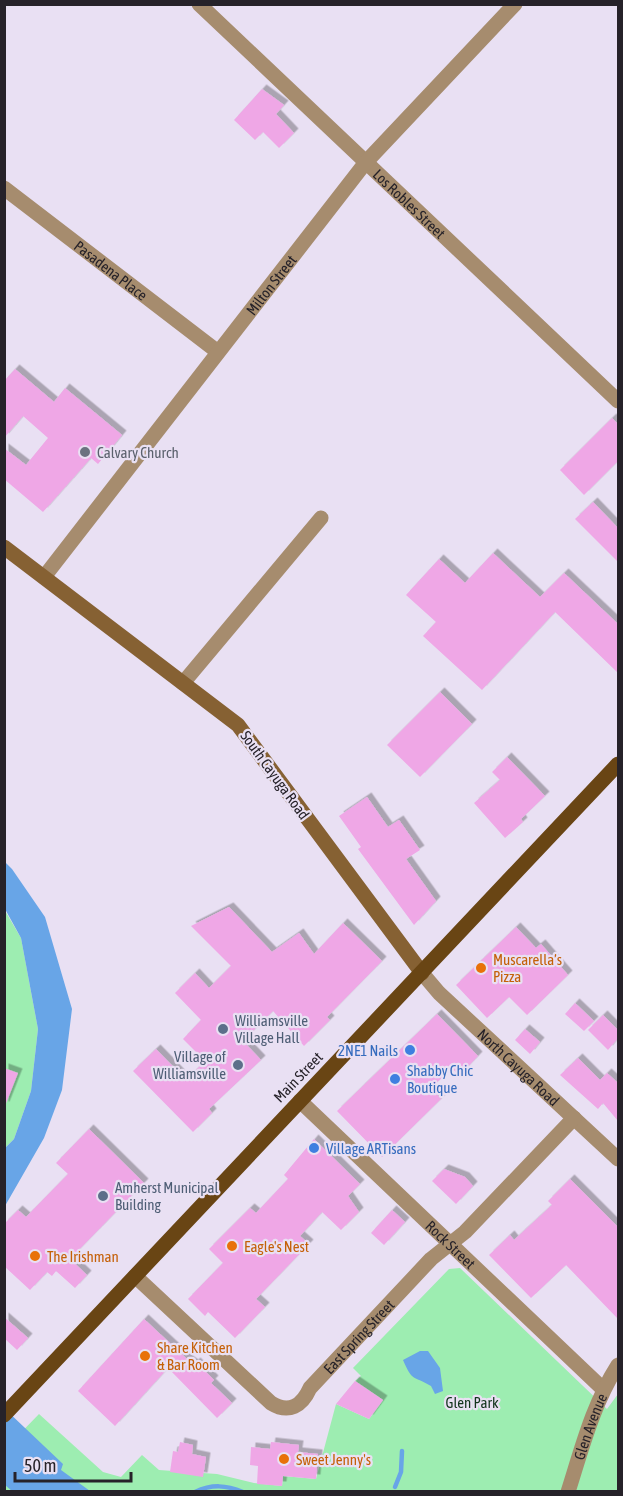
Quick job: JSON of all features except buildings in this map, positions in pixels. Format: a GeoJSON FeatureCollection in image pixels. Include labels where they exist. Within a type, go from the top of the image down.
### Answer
{"type":"FeatureCollection","features":[{"type":"Feature","properties":{"kind":"main road","name":"Main Street"},"geometry":{"type":"LineString","coordinates":[[6,1414],[618,764]]}},
{"type":"Feature","properties":{"kind":"street","name":"Los Robles Street"},"geometry":{"type":"LineString","coordinates":[[199,4],[618,401]]}},
{"type":"Feature","properties":{"kind":"street","name":"Milton Street"},"geometry":{"type":"LineString","coordinates":[[44,577],[366,162],[516,4]]}},
{"type":"Feature","properties":{"kind":"street","name":"Pasadena Place"},"geometry":{"type":"LineString","coordinates":[[4,188],[218,352]]}},
{"type":"Feature","properties":{"kind":"street"},"geometry":{"type":"LineString","coordinates":[[183,683],[321,518]]}},
{"type":"Feature","properties":{"kind":"street","name":"South Cayuga Road"},"geometry":{"type":"LineString","coordinates":[[4,547],[238,725],[422,974]]}},
{"type":"Feature","properties":{"kind":"street","name":"North Cayuga Road"},"geometry":{"type":"LineString","coordinates":[[422,974],[439,993],[618,1159]]}},
{"type":"Feature","properties":{"kind":"street","name":"Rock Street"},"geometry":{"type":"LineString","coordinates":[[300,1101],[603,1389]]}},
{"type":"Feature","properties":{"kind":"street","name":"East Spring Street"},"geometry":{"type":"LineString","coordinates":[[135,1276],[271,1403],[285,1409],[295,1407],[306,1397],[310,1388],[431,1259],[465,1232],[574,1118]]}},
{"type":"Feature","properties":{"kind":"street","name":"Glen Avenue"},"geometry":{"type":"LineString","coordinates":[[568,1491],[603,1389],[618,1365]]}},
{"type":"Feature","properties":{"kind":"green space"},"geometry":{"type":"Polygon","coordinates":[[[4,909],[21,938],[38,1029],[31,1091],[14,1139],[5,1148],[4,909]]]}},
{"type":"Feature","properties":{"kind":"green space","name":"Glen Park"},"geometry":{"type":"Polygon","coordinates":[[[460,1268],[607,1409],[618,1394],[618,1491],[4,1490],[4,1450],[39,1414],[103,1472],[121,1477],[142,1455],[159,1470],[217,1474],[254,1483],[282,1486],[283,1476],[316,1479],[336,1404],[369,1419],[383,1400],[355,1381],[361,1376],[353,1368],[449,1269],[460,1268]]]}},
{"type":"Feature","properties":{"kind":"water"},"geometry":{"type":"Polygon","coordinates":[[[5,862],[45,917],[72,1009],[62,1090],[44,1138],[5,1206],[5,1148],[14,1139],[31,1091],[38,1029],[21,938],[5,909],[5,862]]]}},
{"type":"Feature","properties":{"kind":"water"},"geometry":{"type":"Polygon","coordinates":[[[420,1351],[428,1351],[440,1368],[443,1391],[435,1394],[431,1386],[414,1378],[409,1372],[403,1360],[420,1351]]]}},
{"type":"Feature","properties":{"kind":"water"},"geometry":{"type":"Polygon","coordinates":[[[5,1409],[63,1464],[61,1470],[90,1491],[12,1491],[5,1485],[5,1409]]]}},
{"type":"Feature","properties":{"kind":"waterway"},"geometry":{"type":"LineString","coordinates":[[395,1487],[401,1472],[402,1451]]}},
{"type":"Feature","properties":{"kind":"waterway"},"geometry":{"type":"LineString","coordinates":[[195,1492],[219,1486],[243,1492]]}},
{"type":"Feature","properties":{"kind":"place","name":"Calvary Church"},"geometry":{"type":"Point","coordinates":[85,452]}},
{"type":"Feature","properties":{"kind":"place","name":"Muscarella’s Pizza"},"geometry":{"type":"Point","coordinates":[481,968]}},
{"type":"Feature","properties":{"kind":"place","name":"Williamsville Village Hall"},"geometry":{"type":"Point","coordinates":[223,1029]}},
{"type":"Feature","properties":{"kind":"place","name":"2NE1 Nails"},"geometry":{"type":"Point","coordinates":[410,1050]}},
{"type":"Feature","properties":{"kind":"place","name":"Village of Williamsville"},"geometry":{"type":"Point","coordinates":[238,1065]}},
{"type":"Feature","properties":{"kind":"place","name":"Shabby Chic Boutique"},"geometry":{"type":"Point","coordinates":[395,1079]}},
{"type":"Feature","properties":{"kind":"place","name":"Village ARTisans"},"geometry":{"type":"Point","coordinates":[314,1148]}},
{"type":"Feature","properties":{"kind":"place","name":"Amherst Municipal Building"},"geometry":{"type":"Point","coordinates":[103,1196]}},
{"type":"Feature","properties":{"kind":"place","name":"Eagle's Nest"},"geometry":{"type":"Point","coordinates":[232,1246]}},
{"type":"Feature","properties":{"kind":"place","name":"The Irishman"},"geometry":{"type":"Point","coordinates":[35,1256]}},
{"type":"Feature","properties":{"kind":"place","name":"Share Kitchen & Bar Room"},"geometry":{"type":"Point","coordinates":[145,1356]}},
{"type":"Feature","properties":{"kind":"place","name":"Sweet Jenny's"},"geometry":{"type":"Point","coordinates":[284,1459]}}]}
